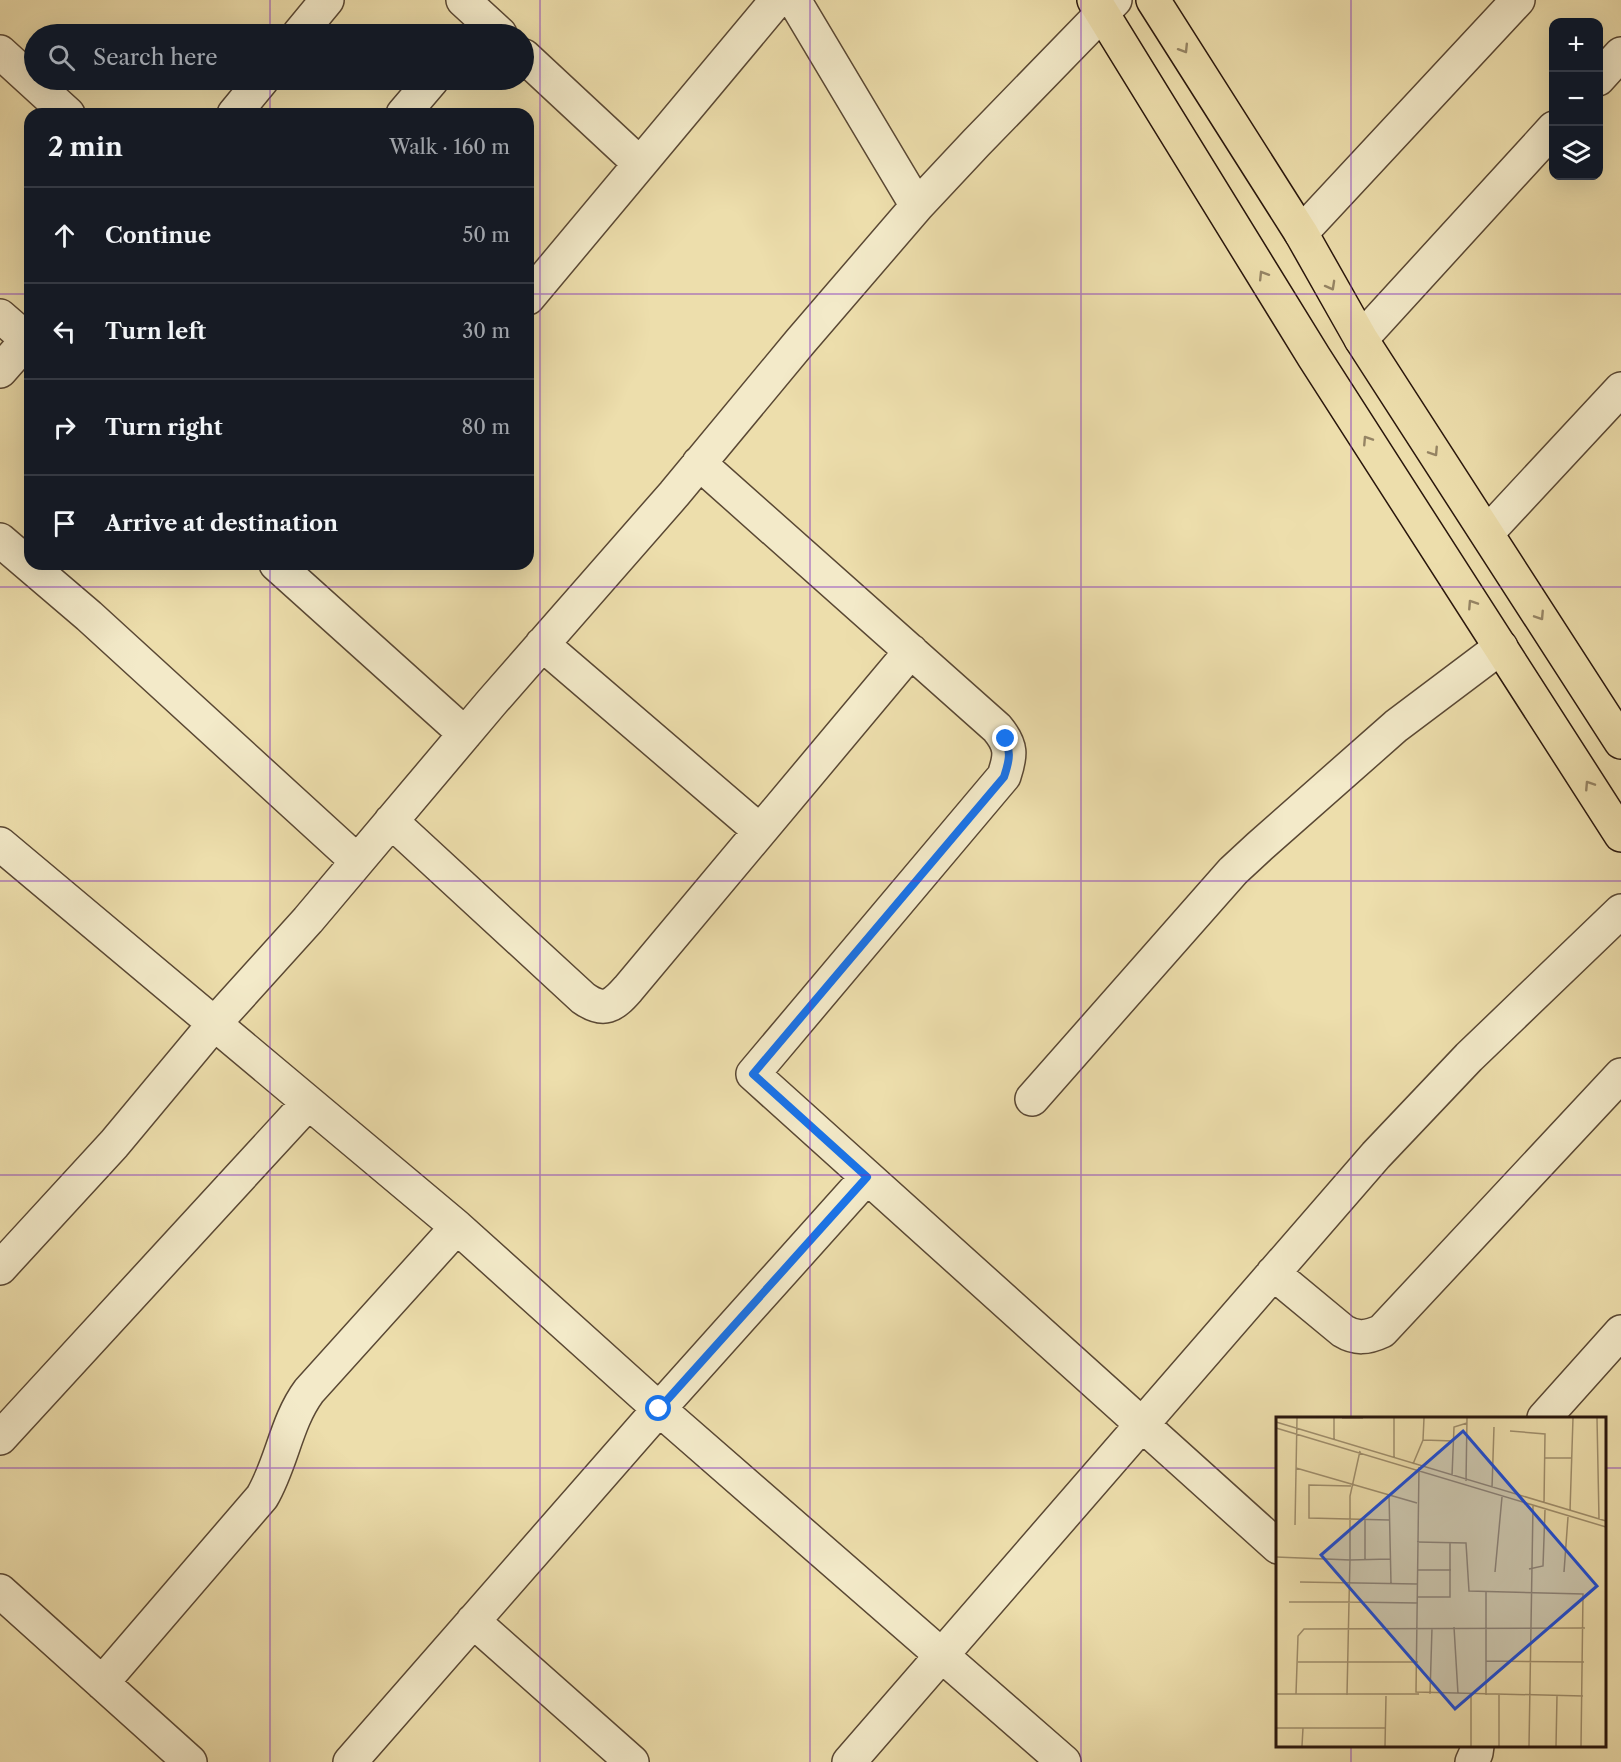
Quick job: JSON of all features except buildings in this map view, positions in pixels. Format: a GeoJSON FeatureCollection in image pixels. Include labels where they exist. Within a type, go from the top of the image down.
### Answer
{"type":"FeatureCollection","features":[{"type":"Feature","properties":{"kind":"main road"},"geometry":{"type":"LineString","coordinates":[[1153,0],[1301,232],[1361,339],[1621,742]]}},
{"type":"Feature","properties":{"kind":"main road"},"geometry":{"type":"LineString","coordinates":[[1104,4],[1314,357],[1621,835]]}},
{"type":"Feature","properties":{"kind":"street"},"geometry":{"type":"LineString","coordinates":[[307,24],[327,0]]}},
{"type":"Feature","properties":{"kind":"street"},"geometry":{"type":"LineString","coordinates":[[534,291],[777,0]]}},
{"type":"Feature","properties":{"kind":"street"},"geometry":{"type":"LineString","coordinates":[[794,0],[917,206]]}},
{"type":"Feature","properties":{"kind":"street"},"geometry":{"type":"LineString","coordinates":[[6,1248],[114,1143],[214,1024],[308,920],[917,206],[1104,4]]}},
{"type":"Feature","properties":{"kind":"street"},"geometry":{"type":"LineString","coordinates":[[1301,232],[1507,4]]}},
{"type":"Feature","properties":{"kind":"street"},"geometry":{"type":"LineString","coordinates":[[0,52],[24,74]]}},
{"type":"Feature","properties":{"kind":"street"},"geometry":{"type":"LineString","coordinates":[[1603,74],[1621,54]]}},
{"type":"Feature","properties":{"kind":"street"},"geometry":{"type":"LineString","coordinates":[[534,65],[640,164]]}},
{"type":"Feature","properties":{"kind":"street"},"geometry":{"type":"LineString","coordinates":[[42,90],[61,108]]}},
{"type":"Feature","properties":{"kind":"street"},"geometry":{"type":"LineString","coordinates":[[239,108],[254,90]]}},
{"type":"Feature","properties":{"kind":"street"},"geometry":{"type":"LineString","coordinates":[[408,108],[423,90]]}},
{"type":"Feature","properties":{"kind":"street"},"geometry":{"type":"LineString","coordinates":[[1361,339],[1549,133]]}},
{"type":"Feature","properties":{"kind":"street"},"geometry":{"type":"LineString","coordinates":[[0,315],[24,335]]}},
{"type":"Feature","properties":{"kind":"street"},"geometry":{"type":"LineString","coordinates":[[0,371],[24,345]]}},
{"type":"Feature","properties":{"kind":"street"},"geometry":{"type":"LineString","coordinates":[[1487,533],[1621,389]]}},
{"type":"Feature","properties":{"kind":"street"},"geometry":{"type":"LineString","coordinates":[[699,463],[997,728],[1006,739],[1009,749],[1009,762],[1004,777],[753,1074],[1276,1546]]}},
{"type":"Feature","properties":{"kind":"street"},"geometry":{"type":"LineString","coordinates":[[0,540],[24,560]]}},
{"type":"Feature","properties":{"kind":"street"},"geometry":{"type":"LineString","coordinates":[[35,570],[89,616],[357,861]]}},
{"type":"Feature","properties":{"kind":"street"},"geometry":{"type":"LineString","coordinates":[[292,570],[465,734]]}},
{"type":"Feature","properties":{"kind":"street"},"geometry":{"type":"LineString","coordinates":[[542,645],[760,831]]}},
{"type":"Feature","properties":{"kind":"street"},"geometry":{"type":"LineString","coordinates":[[1032,1099],[1233,871],[1396,726],[1500,647]]}},
{"type":"Feature","properties":{"kind":"street"},"geometry":{"type":"LineString","coordinates":[[391,821],[583,999],[593,1005],[604,1007],[616,1001],[911,651]]}},
{"type":"Feature","properties":{"kind":"street"},"geometry":{"type":"LineString","coordinates":[[0,844],[457,1227],[659,1409],[1064,1762]]}},
{"type":"Feature","properties":{"kind":"street"},"geometry":{"type":"LineString","coordinates":[[849,1762],[1376,1155],[1469,1057],[1621,911]]}},
{"type":"Feature","properties":{"kind":"street"},"geometry":{"type":"LineString","coordinates":[[1273,1273],[1342,1331],[1360,1337],[1371,1336],[1382,1331],[1621,1075]]}},
{"type":"Feature","properties":{"kind":"street"},"geometry":{"type":"LineString","coordinates":[[0,1438],[308,1103]]}},
{"type":"Feature","properties":{"kind":"street"},"geometry":{"type":"LineString","coordinates":[[350,1762],[659,1409],[867,1177]]}},
{"type":"Feature","properties":{"kind":"street"},"geometry":{"type":"LineString","coordinates":[[102,1683],[262,1497],[272,1480],[294,1416],[309,1391],[457,1227]]}},
{"type":"Feature","properties":{"kind":"street"},"geometry":{"type":"LineString","coordinates":[[1546,1417],[1621,1332]]}},
{"type":"Feature","properties":{"kind":"street"},"geometry":{"type":"LineString","coordinates":[[0,1591],[188,1761]]}},
{"type":"Feature","properties":{"kind":"street"},"geometry":{"type":"LineString","coordinates":[[473,1621],[632,1762]]}},
{"type":"Feature","properties":{"kind":"street"},"geometry":{"type":"LineString","coordinates":[[1472,1762],[1477,1747]]}},
{"type":"Feature","properties":{"kind":"route"},"geometry":{"type":"LineString","coordinates":[[659,1409],[867,1177],[753,1074],[1004,777],[1009,762],[1006,739]]}}]}
